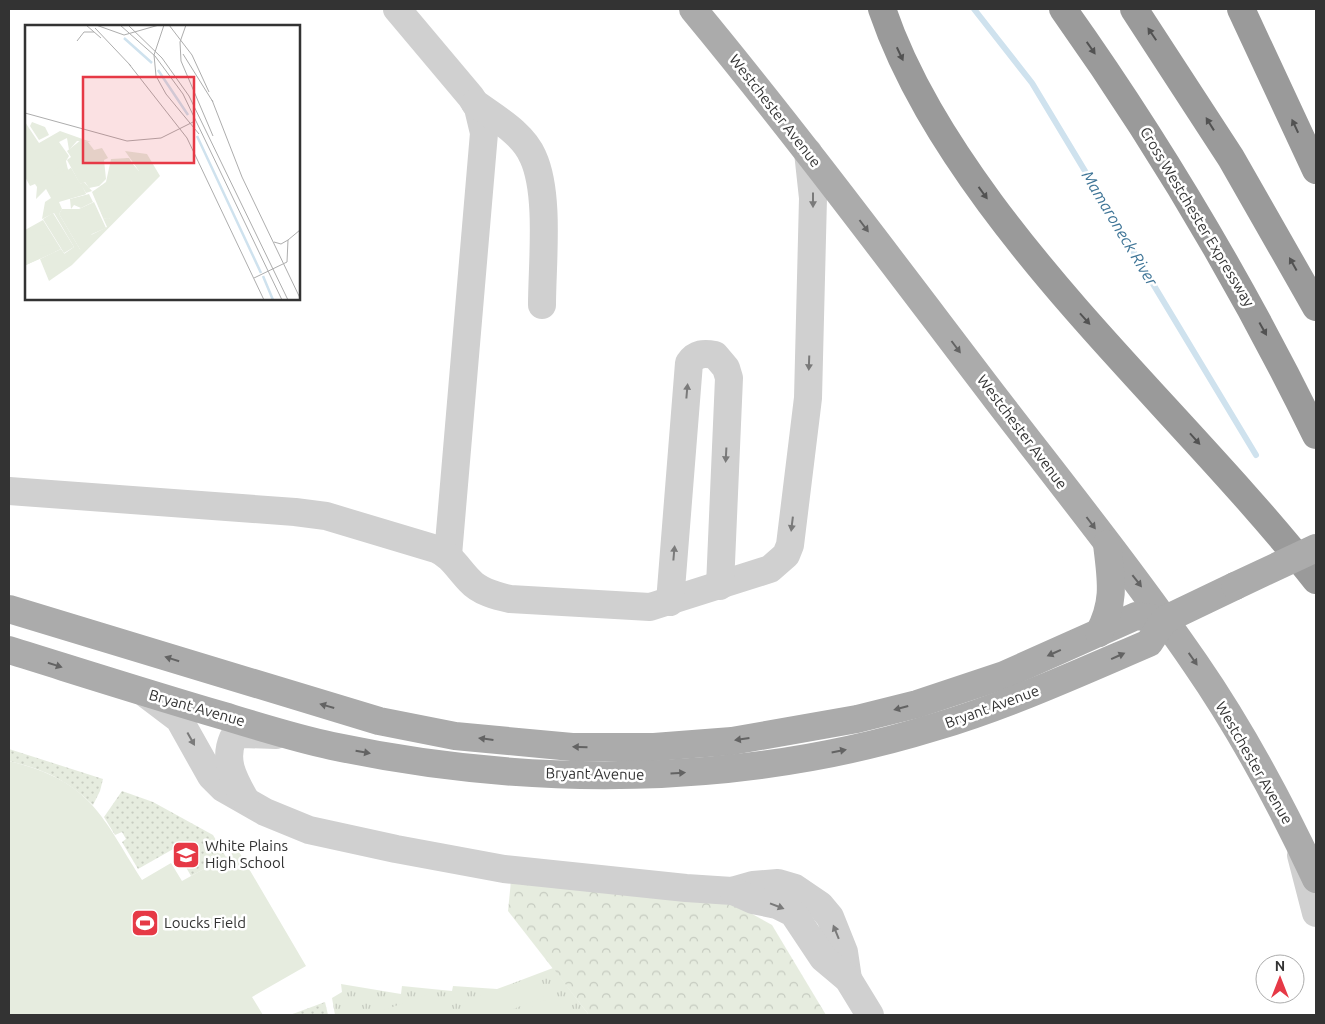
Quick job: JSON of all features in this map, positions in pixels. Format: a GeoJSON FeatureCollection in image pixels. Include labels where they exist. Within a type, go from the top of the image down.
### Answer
{"type":"FeatureCollection","features":[{"type":"Feature","properties":{"kind":"highway"},"geometry":{"type":"LineString","coordinates":[[882,9],[896,46],[928,110],[962,163],[1016,237],[1077,310],[1256,508],[1316,580]]}},
{"type":"Feature","properties":{"kind":"highway","name":"Cross Westchester Expressway"},"geometry":{"type":"LineString","coordinates":[[1063,9],[1125,98],[1194,208],[1272,345],[1316,435]]}},
{"type":"Feature","properties":{"kind":"highway"},"geometry":{"type":"LineString","coordinates":[[1134,9],[1231,158],[1316,307]]}},
{"type":"Feature","properties":{"kind":"highway"},"geometry":{"type":"LineString","coordinates":[[1241,9],[1316,170]]}},
{"type":"Feature","properties":{"kind":"main road","name":"Westchester Avenue"},"geometry":{"type":"LineString","coordinates":[[693,9],[808,152],[1107,544],[1196,664],[1239,732],[1316,879]]}},
{"type":"Feature","properties":{"kind":"main road"},"geometry":{"type":"LineString","coordinates":[[1099,633],[1106,620],[1112,590],[1107,544]]}},
{"type":"Feature","properties":{"kind":"main road"},"geometry":{"type":"LineString","coordinates":[[1164,620],[1316,548]]}},
{"type":"Feature","properties":{"kind":"main road","name":"Bryant Avenue"},"geometry":{"type":"LineString","coordinates":[[9,609],[379,721],[455,736],[572,747],[654,747],[732,741],[857,719],[969,687],[1136,616],[1164,620],[1149,643],[993,709],[912,734],[795,760],[688,772],[632,775],[524,772],[409,760],[331,746],[145,693],[9,650]]}},
{"type":"Feature","properties":{"kind":"street"},"geometry":{"type":"LineString","coordinates":[[397,9],[475,103],[511,129],[533,156],[543,195],[542,305]]}},
{"type":"Feature","properties":{"kind":"street"},"geometry":{"type":"LineString","coordinates":[[448,555],[484,133],[482,121],[475,103]]}},
{"type":"Feature","properties":{"kind":"street"},"geometry":{"type":"LineString","coordinates":[[9,491],[316,514],[436,549],[448,555],[471,583],[494,595],[510,599],[650,607],[770,569],[786,555],[790,545],[808,398],[814,198],[808,152]]}},
{"type":"Feature","properties":{"kind":"street"},"geometry":{"type":"LineString","coordinates":[[670,602],[689,363],[693,357],[700,354],[715,355],[726,368],[729,378],[720,586]]}},
{"type":"Feature","properties":{"kind":"street"},"geometry":{"type":"LineString","coordinates":[[145,693],[179,719],[211,776],[223,788],[265,812],[309,830],[396,849],[504,868],[732,891],[753,885],[778,884],[795,888],[820,905],[830,917],[844,952],[848,979],[870,1015]]}},
{"type":"Feature","properties":{"kind":"street"},"geometry":{"type":"LineString","coordinates":[[245,799],[229,768],[230,746],[233,738],[242,734],[289,735]]}},
{"type":"Feature","properties":{"kind":"street"},"geometry":{"type":"LineString","coordinates":[[1297,840],[1316,913]]}},
{"type":"Feature","properties":{"kind":"green space"},"geometry":{"type":"Polygon","coordinates":[[[9,749],[103,779],[100,791],[93,805],[74,788],[64,782],[34,768],[9,761],[9,749]]]}},
{"type":"Feature","properties":{"kind":"green space","name":"Loucks Field"},"geometry":{"type":"Polygon","coordinates":[[[9,761],[37,769],[59,779],[76,790],[104,819],[142,880],[171,863],[182,881],[238,850],[306,966],[252,997],[263,1015],[9,1015],[9,761]]]}},
{"type":"Feature","properties":{"kind":"green space"},"geometry":{"type":"Polygon","coordinates":[[[122,791],[153,802],[213,835],[226,857],[191,876],[175,848],[138,869],[122,842],[126,839],[122,832],[115,835],[104,817],[122,791]]]}},
{"type":"Feature","properties":{"kind":"green space"},"geometry":{"type":"Polygon","coordinates":[[[511,881],[734,904],[772,925],[826,1015],[589,1015],[508,911],[511,881]]]}},
{"type":"Feature","properties":{"kind":"green space"},"geometry":{"type":"Polygon","coordinates":[[[553,968],[589,1015],[335,1015],[332,998],[342,992],[341,984],[401,994],[402,986],[452,991],[453,986],[497,989],[553,968]]]}},
{"type":"Feature","properties":{"kind":"green space"},"geometry":{"type":"Polygon","coordinates":[[[535,976],[545,996],[499,1015],[466,1015],[461,1003],[535,976]]]}},
{"type":"Feature","properties":{"kind":"green space"},"geometry":{"type":"Polygon","coordinates":[[[429,994],[434,1008],[413,1015],[370,1015],[429,994]]]}},
{"type":"Feature","properties":{"kind":"green space"},"geometry":{"type":"Polygon","coordinates":[[[543,1000],[580,1015],[519,1015],[543,1000]]]}},
{"type":"Feature","properties":{"kind":"green space"},"geometry":{"type":"Polygon","coordinates":[[[325,1002],[328,1015],[290,1015],[325,1002]]]}},
{"type":"Feature","properties":{"kind":"waterway","name":"Mamaroneck River"},"geometry":{"type":"LineString","coordinates":[[974,9],[1032,83],[1256,455]]}},
{"type":"Feature","properties":{"kind":"place","name":"White Plains High School"},"geometry":{"type":"Point","coordinates":[186,855]}},
{"type":"Feature","properties":{"kind":"place","name":"Loucks Field"},"geometry":{"type":"Point","coordinates":[145,923]}}]}
